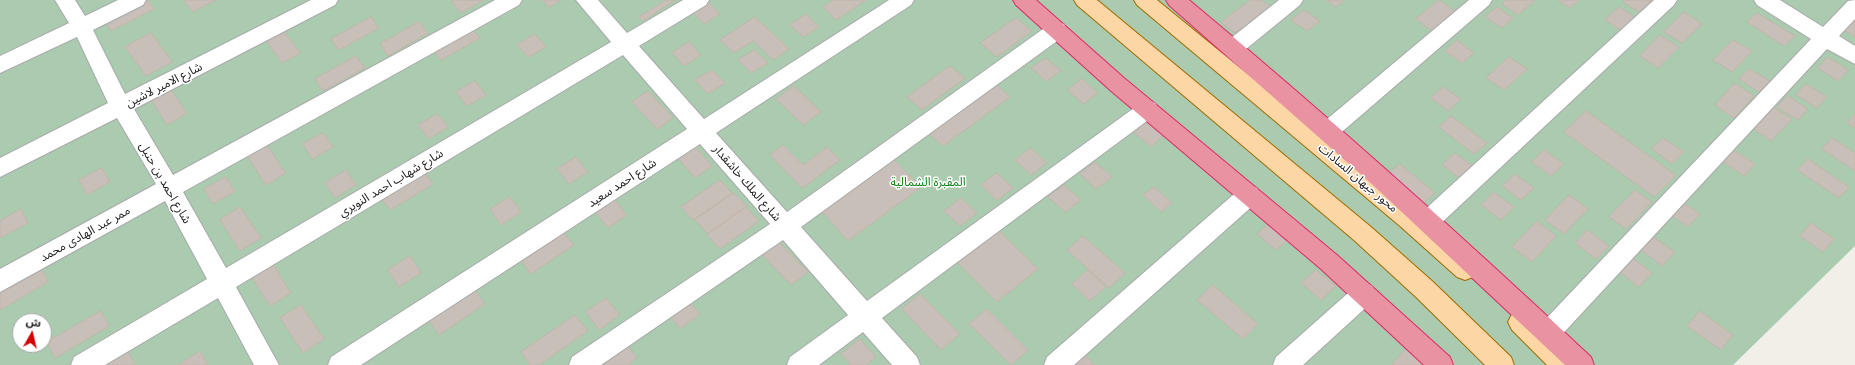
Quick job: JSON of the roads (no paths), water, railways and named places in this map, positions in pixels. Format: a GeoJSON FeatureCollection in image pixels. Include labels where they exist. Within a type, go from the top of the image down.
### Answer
{"type":"FeatureCollection","features":[{"type":"Feature","properties":{"kind":"highway"},"geometry":{"type":"LineString","coordinates":[[1023,0],[1148,110],[1329,262],[1441,365]]}},
{"type":"Feature","properties":{"kind":"highway"},"geometry":{"type":"LineString","coordinates":[[1176,0],[1328,131],[1428,221],[1582,365]]}},
{"type":"Feature","properties":{"kind":"main road"},"geometry":{"type":"LineString","coordinates":[[1084,0],[1363,234],[1424,289],[1502,365]]}},
{"type":"Feature","properties":{"kind":"main road","name":"محور جيهان السادات"},"geometry":{"type":"LineString","coordinates":[[1144,0],[1408,220],[1466,271],[1564,365]]}},
{"type":"Feature","properties":{"kind":"street","name":"شارع احمد بن حنبل"},"geometry":{"type":"LineString","coordinates":[[65,0],[81,26],[121,107],[169,187],[267,365]]}},
{"type":"Feature","properties":{"kind":"street"},"geometry":{"type":"LineString","coordinates":[[0,65],[136,0]]}},
{"type":"Feature","properties":{"kind":"street","name":"شارع الامير لاشين"},"geometry":{"type":"LineString","coordinates":[[0,168],[328,0]]}},
{"type":"Feature","properties":{"kind":"street","name":"ممر عبد الهادى محمد"},"geometry":{"type":"LineString","coordinates":[[0,281],[512,0]]}},
{"type":"Feature","properties":{"kind":"street","name":"شارع الملك خاشقدار"},"geometry":{"type":"LineString","coordinates":[[586,0],[908,365]]}},
{"type":"Feature","properties":{"kind":"street","name":"شارع شهاب احمد النويري"},"geometry":{"type":"LineString","coordinates":[[83,365],[699,0]]}},
{"type":"Feature","properties":{"kind":"street","name":"شارع احمد سعيد"},"geometry":{"type":"LineString","coordinates":[[340,365],[904,0]]}},
{"type":"Feature","properties":{"kind":"street"},"geometry":{"type":"LineString","coordinates":[[1233,48],[1293,0]]}},
{"type":"Feature","properties":{"kind":"street"},"geometry":{"type":"LineString","coordinates":[[1328,131],[1482,0]]}},
{"type":"Feature","properties":{"kind":"street"},"geometry":{"type":"LineString","coordinates":[[1428,221],[1667,0]]}},
{"type":"Feature","properties":{"kind":"street"},"geometry":{"type":"LineString","coordinates":[[1764,0],[1855,56]]}},
{"type":"Feature","properties":{"kind":"street"},"geometry":{"type":"LineString","coordinates":[[1548,333],[1855,6]]}},
{"type":"Feature","properties":{"kind":"street"},"geometry":{"type":"LineString","coordinates":[[581,365],[785,226],[1057,30]]}},
{"type":"Feature","properties":{"kind":"street"},"geometry":{"type":"LineString","coordinates":[[799,365],[864,315],[1148,110]]}},
{"type":"Feature","properties":{"kind":"street"},"geometry":{"type":"LineString","coordinates":[[1056,365],[1249,195]]}},
{"type":"Feature","properties":{"kind":"street"},"geometry":{"type":"LineString","coordinates":[[1285,365],[1364,294]]}},
{"type":"Feature","properties":{"kind":"park label","name":"المقبرة الشمالية"},"geometry":{"type":"Point","coordinates":[928,182]}}]}
